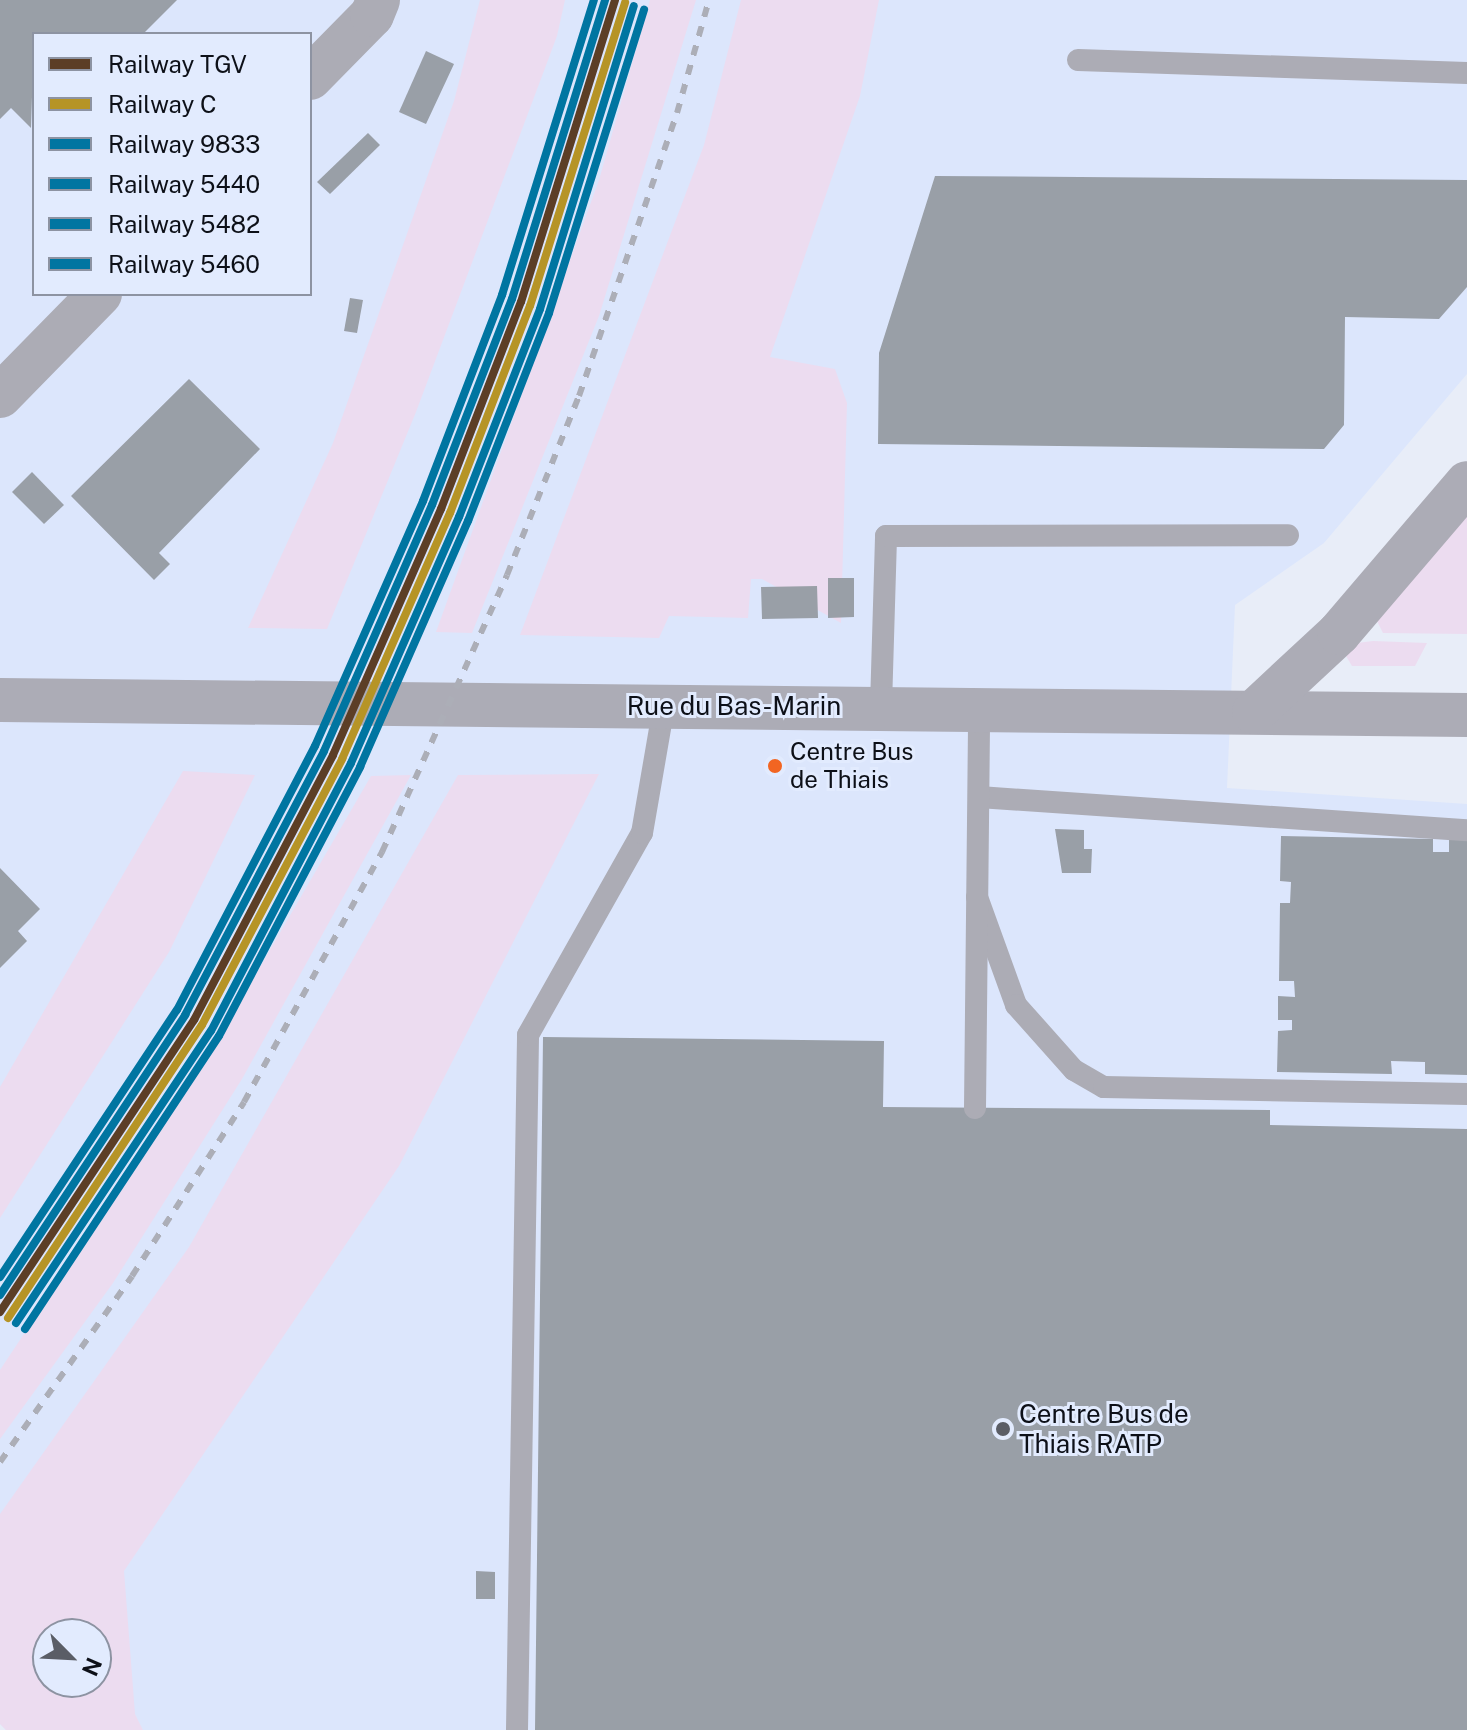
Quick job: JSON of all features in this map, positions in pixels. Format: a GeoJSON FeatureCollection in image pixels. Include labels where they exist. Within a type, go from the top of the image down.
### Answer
{"type":"FeatureCollection","features":[{"type":"Feature","properties":{"kind":"main road"},"geometry":{"type":"LineString","coordinates":[[1254,712],[1339,633],[1467,483]]}},
{"type":"Feature","properties":{"kind":"main road","name":"Rue du Bas-Marin"},"geometry":{"type":"LineString","coordinates":[[0,700],[216,699],[1467,715]]}},
{"type":"Feature","properties":{"kind":"street"},"geometry":{"type":"LineString","coordinates":[[312,76],[372,15],[378,0]]}},
{"type":"Feature","properties":{"kind":"street"},"geometry":{"type":"LineString","coordinates":[[0,396],[98,296]]}},
{"type":"Feature","properties":{"kind":"lane"},"geometry":{"type":"LineString","coordinates":[[1078,60],[1467,73]]}},
{"type":"Feature","properties":{"kind":"lane"},"geometry":{"type":"LineString","coordinates":[[881,706],[886,536],[1288,535]]}},
{"type":"Feature","properties":{"kind":"lane"},"geometry":{"type":"LineString","coordinates":[[517,1730],[528,1035],[642,833],[646,706]]}},
{"type":"Feature","properties":{"kind":"lane"},"geometry":{"type":"LineString","coordinates":[[975,1108],[979,708]]}},
{"type":"Feature","properties":{"kind":"lane"},"geometry":{"type":"LineString","coordinates":[[979,797],[1467,830]]}},
{"type":"Feature","properties":{"kind":"lane"},"geometry":{"type":"LineString","coordinates":[[977,897],[1016,1005],[1074,1070],[1104,1087],[1467,1094]]}},
{"type":"Feature","properties":{"kind":"shaded area"},"geometry":{"type":"Polygon","coordinates":[[[0,0],[1467,0],[1467,374],[1324,543],[1235,605],[1227,788],[1467,804],[1467,1730],[6,1730],[0,1724],[0,0]]]}},
{"type":"Feature","properties":{"kind":"shaded area"},"geometry":{"type":"Polygon","coordinates":[[[480,0],[565,0],[557,36],[416,412],[327,629],[248,628],[333,443],[454,101],[480,0]]]}},
{"type":"Feature","properties":{"kind":"shaded area"},"geometry":{"type":"Polygon","coordinates":[[[650,0],[696,0],[599,316],[472,633],[436,632],[599,180],[650,0]]]}},
{"type":"Feature","properties":{"kind":"shaded area"},"geometry":{"type":"Polygon","coordinates":[[[741,0],[879,0],[860,96],[770,357],[835,369],[847,403],[841,623],[762,579],[751,579],[748,618],[669,616],[659,638],[520,635],[704,145],[741,0]]]}},
{"type":"Feature","properties":{"kind":"shaded area"},"geometry":{"type":"Polygon","coordinates":[[[1467,510],[1467,634],[1383,633],[1377,621],[1467,510]]]}},
{"type":"Feature","properties":{"kind":"shaded area"},"geometry":{"type":"Polygon","coordinates":[[[1357,643],[1427,643],[1415,666],[1352,666],[1346,656],[1357,643]]]}},
{"type":"Feature","properties":{"kind":"shaded area"},"geometry":{"type":"Polygon","coordinates":[[[183,771],[255,775],[169,952],[0,1218],[0,1087],[183,771]]]}},
{"type":"Feature","properties":{"kind":"shaded area"},"geometry":{"type":"Polygon","coordinates":[[[599,774],[399,1166],[124,1571],[135,1714],[143,1730],[6,1730],[0,1724],[0,1514],[189,1247],[458,775],[599,774]]]}},
{"type":"Feature","properties":{"kind":"shaded area"},"geometry":{"type":"Polygon","coordinates":[[[411,775],[242,1079],[113,1283],[0,1439],[0,1370],[209,1055],[371,776],[411,775]]]}},
{"type":"Feature","properties":{"kind":"building"},"geometry":{"type":"Polygon","coordinates":[[[0,0],[177,0],[145,32],[32,32],[31,128],[11,108],[0,119],[0,0]]]}},
{"type":"Feature","properties":{"kind":"building"},"geometry":{"type":"Polygon","coordinates":[[[426,51],[454,64],[426,124],[399,112],[426,51]]]}},
{"type":"Feature","properties":{"kind":"building"},"geometry":{"type":"Polygon","coordinates":[[[368,133],[380,145],[330,194],[317,182],[368,133]]]}},
{"type":"Feature","properties":{"kind":"building"},"geometry":{"type":"Polygon","coordinates":[[[935,176],[1467,180],[1467,287],[1439,319],[1345,317],[1344,425],[1324,449],[878,444],[879,353],[935,176]]]}},
{"type":"Feature","properties":{"kind":"building"},"geometry":{"type":"Polygon","coordinates":[[[350,298],[363,300],[357,333],[344,331],[350,298]]]}},
{"type":"Feature","properties":{"kind":"building"},"geometry":{"type":"Polygon","coordinates":[[[189,379],[260,449],[159,553],[170,564],[154,580],[71,496],[189,379]]]}},
{"type":"Feature","properties":{"kind":"building"},"geometry":{"type":"Polygon","coordinates":[[[32,472],[64,505],[44,524],[12,492],[32,472]]]}},
{"type":"Feature","properties":{"kind":"building"},"geometry":{"type":"Polygon","coordinates":[[[828,578],[854,578],[854,617],[828,618],[828,578]]]}},
{"type":"Feature","properties":{"kind":"building"},"geometry":{"type":"Polygon","coordinates":[[[817,586],[818,618],[762,619],[761,587],[817,586]]]}},
{"type":"Feature","properties":{"kind":"building"},"geometry":{"type":"Polygon","coordinates":[[[1055,829],[1084,830],[1084,849],[1092,849],[1091,873],[1062,873],[1055,829]]]}},
{"type":"Feature","properties":{"kind":"building"},"geometry":{"type":"Polygon","coordinates":[[[1281,836],[1433,839],[1433,852],[1449,852],[1449,839],[1467,839],[1467,1075],[1425,1074],[1425,1062],[1391,1061],[1392,1074],[1277,1072],[1278,1031],[1292,1030],[1292,1020],[1278,1020],[1278,996],[1295,997],[1294,981],[1279,981],[1280,903],[1290,903],[1291,882],[1280,881],[1281,836]]]}},
{"type":"Feature","properties":{"kind":"building"},"geometry":{"type":"Polygon","coordinates":[[[0,868],[40,909],[18,931],[27,941],[0,968],[0,868]]]}},
{"type":"Feature","properties":{"kind":"building","name":"Centre Bus de Thiais RATP"},"geometry":{"type":"Polygon","coordinates":[[[543,1037],[884,1041],[883,1107],[1270,1110],[1270,1125],[1467,1129],[1467,1730],[535,1730],[543,1037]]]}},
{"type":"Feature","properties":{"kind":"building"},"geometry":{"type":"Polygon","coordinates":[[[476,1571],[495,1572],[495,1599],[476,1599],[476,1571]]]}},
{"type":"Feature","properties":{"kind":"railway"},"geometry":{"type":"LineString","coordinates":[[0,1462],[132,1276],[244,1102],[382,852],[507,575],[579,396],[677,113],[709,0]]}},
{"type":"Feature","properties":{"kind":"rail line","name":"5482"},"geometry":{"type":"LineString","coordinates":[[0,1277],[177,1010],[315,746],[423,501],[502,295],[594,0]]}},
{"type":"Feature","properties":{"kind":"rail line","name":"9833"},"geometry":{"type":"LineString","coordinates":[[0,1295],[185,1015],[324,751],[432,505],[512,299],[605,0]]}},
{"type":"Feature","properties":{"kind":"rail line","name":"TGV"},"geometry":{"type":"LineString","coordinates":[[0,1312],[194,1020],[333,755],[441,509],[521,302],[615,0]]}},
{"type":"Feature","properties":{"kind":"rail line","name":"C"},"geometry":{"type":"LineString","coordinates":[[8,1318],[202,1025],[342,759],[450,513],[530,306],[625,3]]}},
{"type":"Feature","properties":{"kind":"rail line","name":"5440"},"geometry":{"type":"LineString","coordinates":[[16,1323],[211,1031],[351,763],[459,517],[540,309],[634,6]]}},
{"type":"Feature","properties":{"kind":"rail line","name":"5460"},"geometry":{"type":"LineString","coordinates":[[25,1329],[219,1036],[360,767],[468,521],[549,313],[644,9]]}},
{"type":"Feature","properties":{"kind":"place","name":"Centre Bus de Thiais"},"geometry":{"type":"Point","coordinates":[775,766]}},
{"type":"Feature","properties":{"kind":"place","name":"Centre Bus de Thiais RATP"},"geometry":{"type":"Point","coordinates":[1003,1429]}}]}
